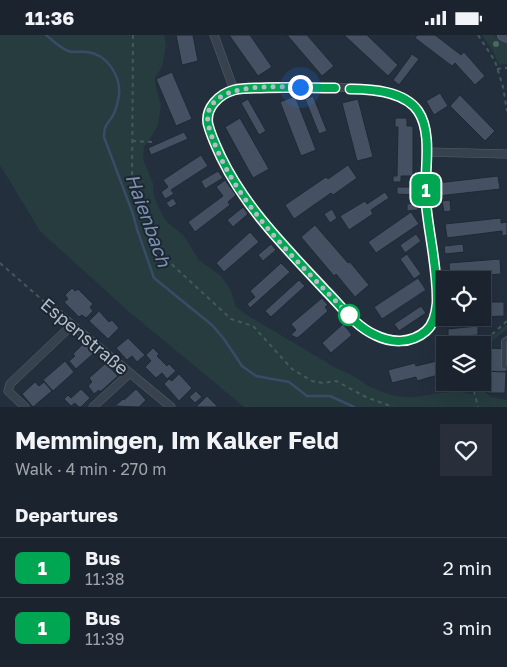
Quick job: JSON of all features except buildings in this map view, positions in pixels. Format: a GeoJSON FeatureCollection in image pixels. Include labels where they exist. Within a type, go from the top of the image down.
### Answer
{"type":"FeatureCollection","features":[{"type":"Feature","properties":{"kind":"main road"},"geometry":{"type":"LineString","coordinates":[[503,35],[507,37]]}},
{"type":"Feature","properties":{"kind":"street"},"geometry":{"type":"LineString","coordinates":[[214,35],[234,90]]}},
{"type":"Feature","properties":{"kind":"street"},"geometry":{"type":"LineString","coordinates":[[283,87],[371,90],[390,94],[405,100],[417,110],[424,126],[426,152],[426,201],[436,284],[433,323],[415,338],[402,341],[383,339],[373,335],[356,322],[288,251],[245,199],[231,176],[215,142],[208,119],[216,100],[234,90],[283,87]]}},
{"type":"Feature","properties":{"kind":"street"},"geometry":{"type":"LineString","coordinates":[[426,152],[507,154]]}},
{"type":"Feature","properties":{"kind":"street","name":"Espenstraße"},"geometry":{"type":"LineString","coordinates":[[54,310],[171,407]]}},
{"type":"Feature","properties":{"kind":"street"},"geometry":{"type":"LineString","coordinates":[[25,407],[8,391],[10,384],[72,325]]}},
{"type":"Feature","properties":{"kind":"street"},"geometry":{"type":"LineString","coordinates":[[93,407],[130,373]]}},
{"type":"Feature","properties":{"kind":"lane"},"geometry":{"type":"LineString","coordinates":[[507,339],[504,341],[504,366],[507,367]]}},
{"type":"Feature","properties":{"kind":"path"},"geometry":{"type":"LineString","coordinates":[[133,35],[132,191],[157,239],[164,258],[231,319],[253,326],[292,369],[312,381],[323,383],[336,381],[366,397],[393,407]]}},
{"type":"Feature","properties":{"kind":"path"},"geometry":{"type":"LineString","coordinates":[[478,35],[495,61],[503,87],[507,111]]}},
{"type":"Feature","properties":{"kind":"path"},"geometry":{"type":"LineString","coordinates":[[497,69],[507,69]]}},
{"type":"Feature","properties":{"kind":"path"},"geometry":{"type":"LineString","coordinates":[[132,141],[152,142]]}},
{"type":"Feature","properties":{"kind":"path","name":"Espenstraße"},"geometry":{"type":"LineString","coordinates":[[0,263],[54,310]]}},
{"type":"Feature","properties":{"kind":"path"},"geometry":{"type":"LineString","coordinates":[[490,336],[507,321]]}},
{"type":"Feature","properties":{"kind":"path"},"geometry":{"type":"LineString","coordinates":[[474,391],[478,407]]}},
{"type":"Feature","properties":{"kind":"green space"},"geometry":{"type":"Polygon","coordinates":[[[0,35],[164,35],[166,45],[162,67],[155,78],[161,105],[158,125],[144,147],[143,159],[153,183],[154,196],[166,221],[184,236],[199,260],[221,276],[230,289],[236,307],[332,366],[378,390],[403,397],[446,392],[469,393],[477,396],[476,391],[484,391],[491,397],[507,400],[507,407],[244,407],[127,310],[40,231],[0,165],[0,35]]]}},
{"type":"Feature","properties":{"kind":"green space"},"geometry":{"type":"Polygon","coordinates":[[[482,35],[494,35],[507,44],[507,64],[499,65],[493,51],[482,35]]]}},
{"type":"Feature","properties":{"kind":"green space"},"geometry":{"type":"Polygon","coordinates":[[[507,324],[507,329],[491,342],[491,337],[507,324]]]}},
{"type":"Feature","properties":{"kind":"waterway","name":"Haienbach"},"geometry":{"type":"LineString","coordinates":[[46,35],[68,51],[87,52],[101,57],[115,74],[118,81],[119,95],[115,112],[105,128],[104,137],[133,214],[154,278],[212,325],[242,366],[256,376],[289,382],[307,396],[330,396],[354,407]]}},
{"type":"Feature","properties":{"kind":"bus line","name":"1"},"geometry":{"type":"LineString","coordinates":[[335,88],[283,87],[234,90],[216,100],[212,106],[208,119],[210,132],[223,161],[245,199],[288,251],[364,329],[383,339],[395,341],[408,340],[422,334],[433,323],[437,304],[426,201],[426,135],[424,126],[417,110],[405,100],[377,90],[350,89]]}},
{"type":"Feature","properties":{"kind":"route"},"geometry":{"type":"LineString","coordinates":[[300,87],[234,90],[216,100],[209,112],[208,124],[223,161],[245,199],[288,251],[349,315]]}}]}
